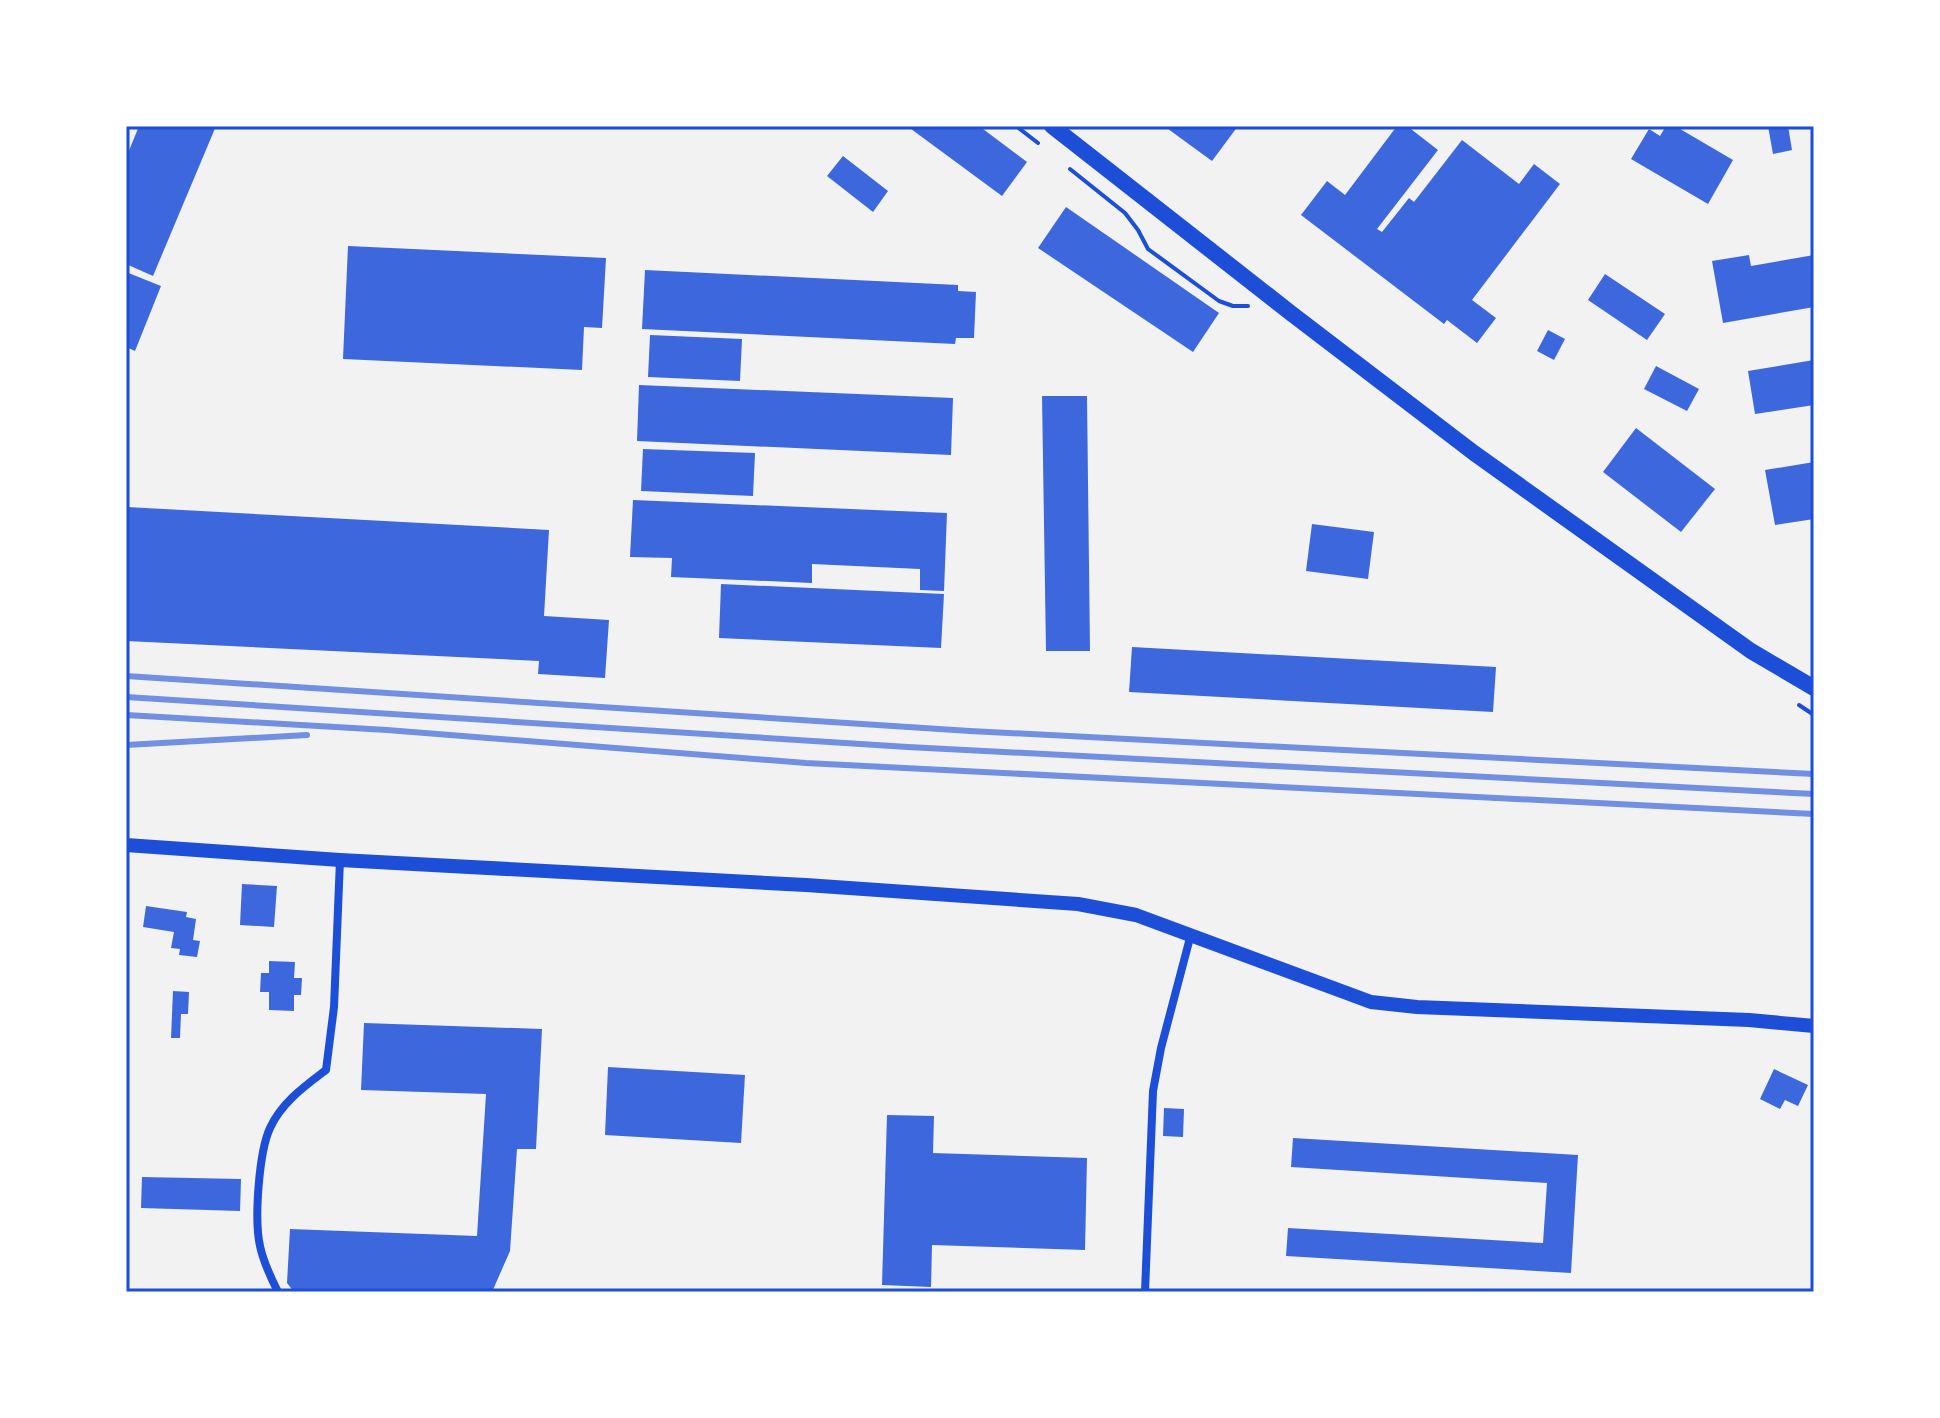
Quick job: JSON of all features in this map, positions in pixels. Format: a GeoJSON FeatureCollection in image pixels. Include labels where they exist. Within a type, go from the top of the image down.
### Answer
{"type":"FeatureCollection","features":[{"type":"Feature","properties":{"kind":"main road"},"geometry":{"type":"LineString","coordinates":[[1052,126],[1474,453],[1751,651],[1814,688]]}},
{"type":"Feature","properties":{"kind":"street"},"geometry":{"type":"LineString","coordinates":[[126,845],[1078,904],[1136,915],[1371,1002],[1417,1007],[1749,1020],[1814,1026]]}},
{"type":"Feature","properties":{"kind":"street"},"geometry":{"type":"LineString","coordinates":[[278,1292],[259,1244],[257,1202],[262,1163],[270,1128],[291,1097],[326,1070],[334,1007],[340,860]]}},
{"type":"Feature","properties":{"kind":"street"},"geometry":{"type":"LineString","coordinates":[[1145,1292],[1153,1091],[1191,934]]}},
{"type":"Feature","properties":{"kind":"path"},"geometry":{"type":"LineString","coordinates":[[1798,704],[1814,715]]}},
{"type":"Feature","properties":{"kind":"building"},"geometry":{"type":"Polygon","coordinates":[[[139,126],[216,126],[153,276],[126,264],[126,158],[139,126]]]}},
{"type":"Feature","properties":{"kind":"building"},"geometry":{"type":"Polygon","coordinates":[[[907,126],[979,126],[1027,162],[1002,196],[907,126]]]}},
{"type":"Feature","properties":{"kind":"building"},"geometry":{"type":"Polygon","coordinates":[[[1164,126],[1238,126],[1212,161],[1164,126]]]}},
{"type":"Feature","properties":{"kind":"building"},"geometry":{"type":"Polygon","coordinates":[[[1397,126],[1407,126],[1438,150],[1377,229],[1382,232],[1409,198],[1414,202],[1462,140],[1519,184],[1534,164],[1560,184],[1472,300],[1496,318],[1477,343],[1447,320],[1444,324],[1301,215],[1327,181],[1345,195],[1397,126]]]}},
{"type":"Feature","properties":{"kind":"building"},"geometry":{"type":"Polygon","coordinates":[[[1666,126],[1675,126],[1733,160],[1708,204],[1631,159],[1649,129],[1660,136],[1666,126]]]}},
{"type":"Feature","properties":{"kind":"building"},"geometry":{"type":"Polygon","coordinates":[[[1768,126],[1788,126],[1792,150],[1773,154],[1768,126]]]}},
{"type":"Feature","properties":{"kind":"building"},"geometry":{"type":"Polygon","coordinates":[[[843,156],[888,191],[873,212],[827,176],[843,156]]]}},
{"type":"Feature","properties":{"kind":"building"},"geometry":{"type":"Polygon","coordinates":[[[1066,207],[1219,313],[1193,352],[1038,248],[1066,207]]]}},
{"type":"Feature","properties":{"kind":"building"},"geometry":{"type":"Polygon","coordinates":[[[348,246],[606,258],[602,328],[584,327],[582,370],[343,359],[348,246]]]}},
{"type":"Feature","properties":{"kind":"building"},"geometry":{"type":"Polygon","coordinates":[[[1749,255],[1751,266],[1814,255],[1814,307],[1723,323],[1712,261],[1749,255]]]}},
{"type":"Feature","properties":{"kind":"building"},"geometry":{"type":"Polygon","coordinates":[[[645,270],[958,285],[958,291],[976,292],[974,338],[956,338],[955,344],[642,329],[645,270]]]}},
{"type":"Feature","properties":{"kind":"building"},"geometry":{"type":"Polygon","coordinates":[[[126,272],[161,286],[135,351],[126,347],[126,272]]]}},
{"type":"Feature","properties":{"kind":"building"},"geometry":{"type":"Polygon","coordinates":[[[1605,274],[1665,314],[1647,340],[1588,300],[1605,274]]]}},
{"type":"Feature","properties":{"kind":"building"},"geometry":{"type":"Polygon","coordinates":[[[1548,330],[1565,339],[1554,360],[1537,351],[1548,330]]]}},
{"type":"Feature","properties":{"kind":"building"},"geometry":{"type":"Polygon","coordinates":[[[650,335],[742,339],[740,381],[648,377],[650,335]]]}},
{"type":"Feature","properties":{"kind":"building"},"geometry":{"type":"Polygon","coordinates":[[[1814,360],[1814,405],[1755,414],[1748,371],[1814,360]]]}},
{"type":"Feature","properties":{"kind":"building"},"geometry":{"type":"Polygon","coordinates":[[[1656,366],[1699,389],[1687,411],[1644,389],[1656,366]]]}},
{"type":"Feature","properties":{"kind":"building"},"geometry":{"type":"Polygon","coordinates":[[[639,385],[953,398],[951,455],[637,441],[639,385]]]}},
{"type":"Feature","properties":{"kind":"building"},"geometry":{"type":"Polygon","coordinates":[[[1042,396],[1087,396],[1090,651],[1046,651],[1042,396]]]}},
{"type":"Feature","properties":{"kind":"building"},"geometry":{"type":"Polygon","coordinates":[[[1636,428],[1715,489],[1681,532],[1603,472],[1636,428]]]}},
{"type":"Feature","properties":{"kind":"building"},"geometry":{"type":"Polygon","coordinates":[[[643,449],[755,453],[753,496],[641,491],[643,449]]]}},
{"type":"Feature","properties":{"kind":"building"},"geometry":{"type":"Polygon","coordinates":[[[1814,462],[1814,519],[1775,525],[1765,470],[1814,462]]]}},
{"type":"Feature","properties":{"kind":"building"},"geometry":{"type":"Polygon","coordinates":[[[633,500],[947,513],[944,591],[920,590],[920,569],[812,564],[812,583],[671,577],[672,558],[630,557],[633,500]]]}},
{"type":"Feature","properties":{"kind":"building"},"geometry":{"type":"Polygon","coordinates":[[[127,507],[549,530],[544,616],[609,620],[605,678],[538,674],[539,661],[126,641],[127,507]]]}},
{"type":"Feature","properties":{"kind":"building"},"geometry":{"type":"Polygon","coordinates":[[[1312,524],[1374,532],[1368,579],[1306,571],[1312,524]]]}},
{"type":"Feature","properties":{"kind":"building"},"geometry":{"type":"Polygon","coordinates":[[[721,584],[944,594],[941,648],[719,638],[721,584]]]}},
{"type":"Feature","properties":{"kind":"building"},"geometry":{"type":"Polygon","coordinates":[[[1132,647],[1496,667],[1493,712],[1129,692],[1132,647]]]}},
{"type":"Feature","properties":{"kind":"building"},"geometry":{"type":"Polygon","coordinates":[[[242,884],[277,886],[274,927],[240,925],[242,884]]]}},
{"type":"Feature","properties":{"kind":"building"},"geometry":{"type":"Polygon","coordinates":[[[146,906],[187,912],[186,917],[196,919],[193,940],[200,941],[197,957],[179,955],[180,949],[171,948],[174,932],[143,927],[146,906]]]}},
{"type":"Feature","properties":{"kind":"building"},"geometry":{"type":"Polygon","coordinates":[[[269,961],[295,962],[294,978],[302,978],[301,995],[294,995],[294,1011],[269,1010],[269,992],[260,992],[261,973],[269,973],[269,961]]]}},
{"type":"Feature","properties":{"kind":"building"},"geometry":{"type":"Polygon","coordinates":[[[173,991],[189,992],[188,1014],[181,1014],[180,1038],[171,1038],[173,991]]]}},
{"type":"Feature","properties":{"kind":"building"},"geometry":{"type":"Polygon","coordinates":[[[364,1023],[542,1029],[536,1149],[517,1149],[510,1251],[492,1292],[294,1292],[287,1283],[290,1229],[477,1236],[486,1094],[361,1090],[364,1023]]]}},
{"type":"Feature","properties":{"kind":"building"},"geometry":{"type":"Polygon","coordinates":[[[608,1067],[745,1075],[741,1143],[605,1135],[608,1067]]]}},
{"type":"Feature","properties":{"kind":"building"},"geometry":{"type":"Polygon","coordinates":[[[1774,1069],[1808,1085],[1798,1106],[1785,1100],[1780,1109],[1760,1099],[1774,1069]]]}},
{"type":"Feature","properties":{"kind":"building"},"geometry":{"type":"Polygon","coordinates":[[[1164,1108],[1184,1109],[1183,1137],[1163,1136],[1164,1108]]]}},
{"type":"Feature","properties":{"kind":"building"},"geometry":{"type":"Polygon","coordinates":[[[887,1115],[934,1116],[933,1153],[1087,1158],[1085,1250],[932,1245],[931,1287],[882,1285],[887,1115]]]}},
{"type":"Feature","properties":{"kind":"building"},"geometry":{"type":"Polygon","coordinates":[[[1293,1138],[1578,1155],[1571,1273],[1286,1256],[1288,1228],[1543,1243],[1547,1183],[1291,1167],[1293,1138]]]}},
{"type":"Feature","properties":{"kind":"building"},"geometry":{"type":"Polygon","coordinates":[[[142,1177],[241,1179],[240,1211],[141,1208],[142,1177]]]}},
{"type":"Feature","properties":{"kind":"railway"},"geometry":{"type":"LineString","coordinates":[[126,676],[970,731],[1814,774]]}},
{"type":"Feature","properties":{"kind":"railway"},"geometry":{"type":"LineString","coordinates":[[126,697],[908,747],[1814,794]]}},
{"type":"Feature","properties":{"kind":"railway"},"geometry":{"type":"LineString","coordinates":[[126,715],[387,730],[806,763],[1814,814]]}},
{"type":"Feature","properties":{"kind":"railway"},"geometry":{"type":"LineString","coordinates":[[126,745],[307,735]]}}]}
